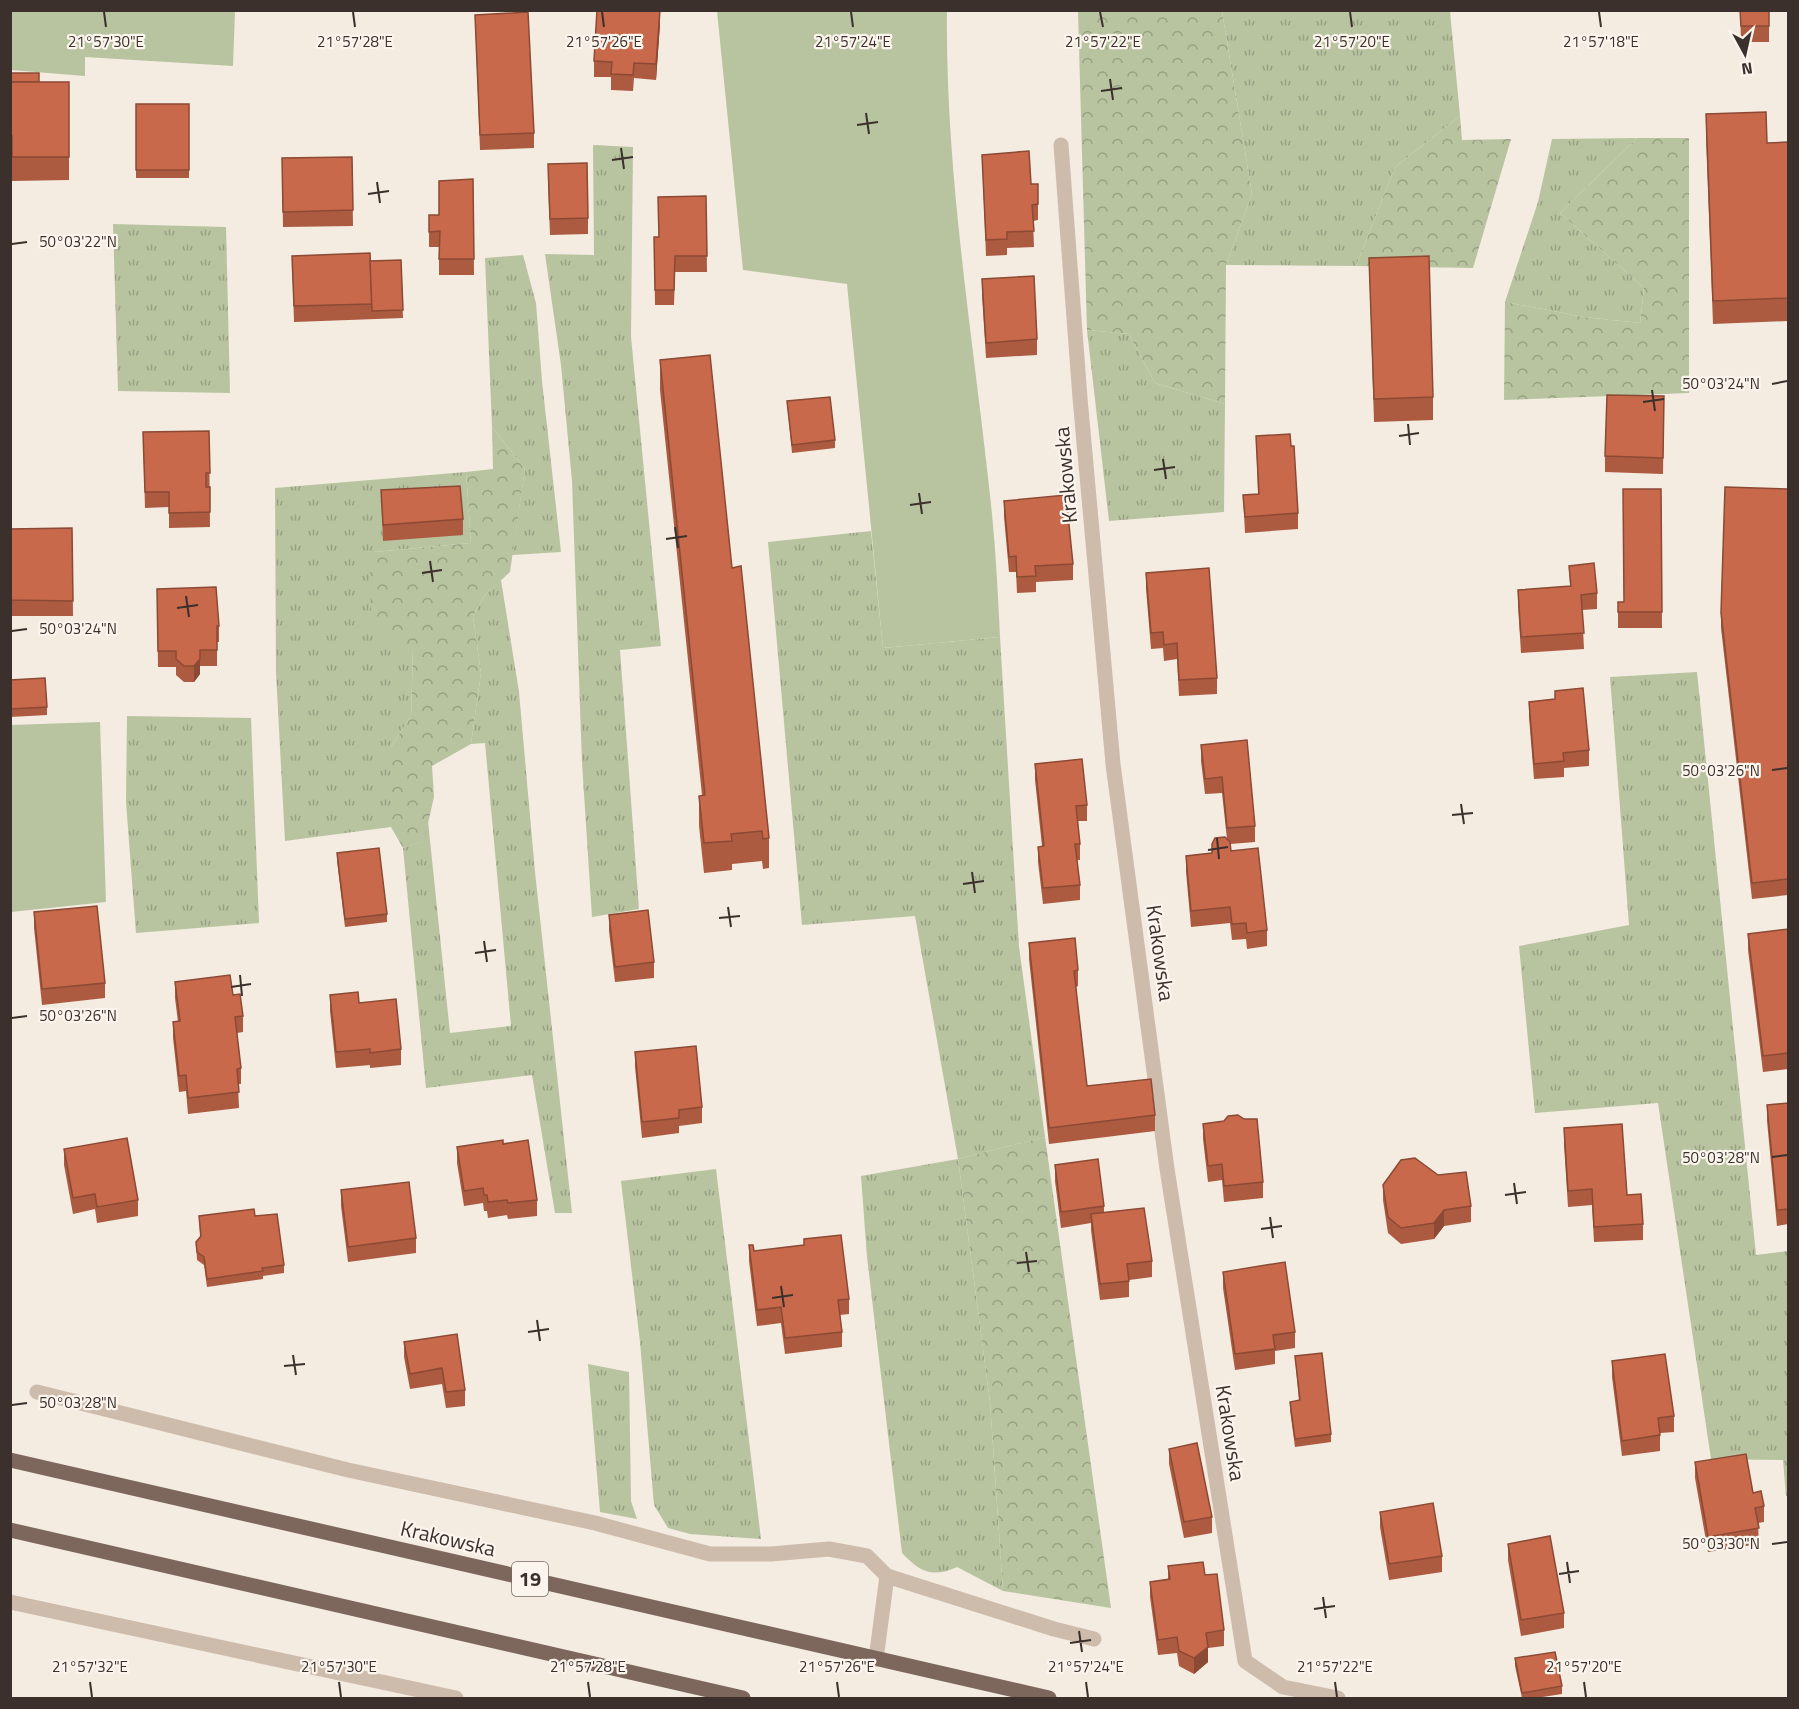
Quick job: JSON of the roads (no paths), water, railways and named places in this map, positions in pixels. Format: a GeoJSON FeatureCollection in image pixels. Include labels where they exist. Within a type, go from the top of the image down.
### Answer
{"type":"FeatureCollection","features":[{"type":"Feature","properties":{"kind":"main road","name":"Krakowska"},"geometry":{"type":"LineString","coordinates":[[10,1460],[1049,1698]]}},
{"type":"Feature","properties":{"kind":"main road"},"geometry":{"type":"LineString","coordinates":[[10,1530],[743,1698]]}},
{"type":"Feature","properties":{"kind":"street","name":"Krakowska"},"geometry":{"type":"LineString","coordinates":[[1061,144],[1080,398],[1113,764],[1167,1169],[1245,1661],[1283,1686],[1338,1698]]}},
{"type":"Feature","properties":{"kind":"street"},"geometry":{"type":"LineString","coordinates":[[37,1392],[348,1470],[596,1523],[710,1554],[771,1554],[829,1549],[867,1556],[887,1576],[1054,1629],[1094,1639]]}},
{"type":"Feature","properties":{"kind":"street"},"geometry":{"type":"LineString","coordinates":[[876,1659],[887,1576]]}},
{"type":"Feature","properties":{"kind":"street"},"geometry":{"type":"LineString","coordinates":[[10,1602],[456,1698]]}}]}
